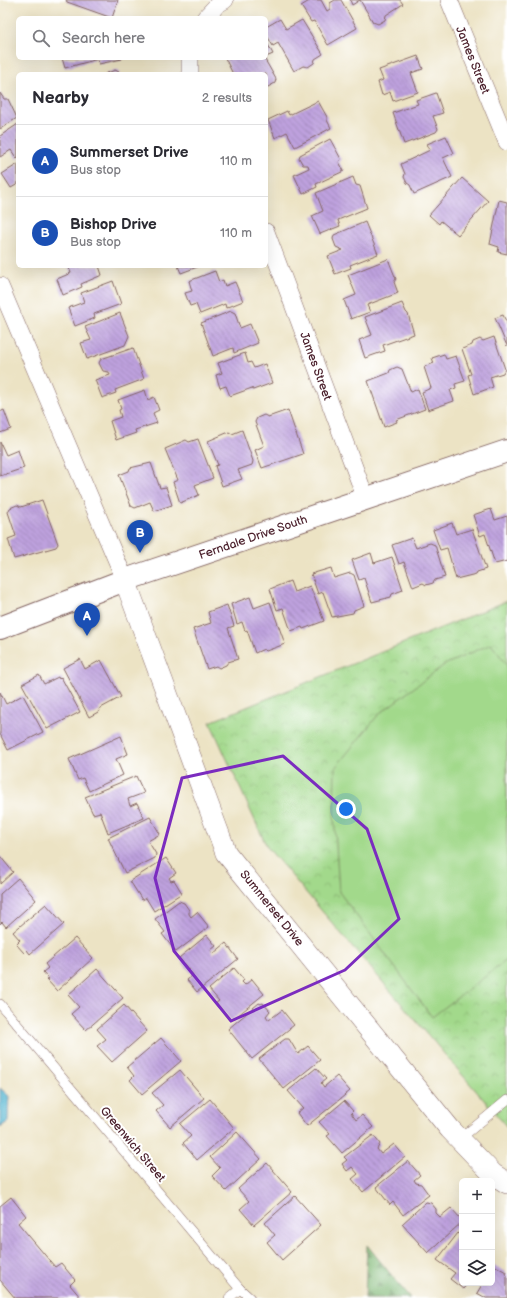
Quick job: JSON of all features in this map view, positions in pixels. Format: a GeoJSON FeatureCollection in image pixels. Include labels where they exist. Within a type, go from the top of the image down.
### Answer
{"type":"FeatureCollection","features":[{"type":"Feature","properties":{"kind":"main road","name":"Ferndale Drive South"},"geometry":{"type":"LineString","coordinates":[[0,628],[125,580],[507,451]]}},
{"type":"Feature","properties":{"kind":"street"},"geometry":{"type":"LineString","coordinates":[[207,16],[218,4],[225,0]]}},
{"type":"Feature","properties":{"kind":"street","name":"James Street"},"geometry":{"type":"LineString","coordinates":[[449,0],[507,142]]}},
{"type":"Feature","properties":{"kind":"street"},"geometry":{"type":"LineString","coordinates":[[190,60],[190,72]]}},
{"type":"Feature","properties":{"kind":"street","name":"James Street"},"geometry":{"type":"LineString","coordinates":[[268,237],[366,499]]}},
{"type":"Feature","properties":{"kind":"street"},"geometry":{"type":"LineString","coordinates":[[0,286],[125,580]]}},
{"type":"Feature","properties":{"kind":"street","name":"Summerset Drive"},"geometry":{"type":"LineString","coordinates":[[125,580],[226,853],[450,1129],[493,1174],[507,1183]]}},
{"type":"Feature","properties":{"kind":"lane","name":"Greenwich Street"},"geometry":{"type":"LineString","coordinates":[[0,1004],[240,1289],[250,1298]]}},
{"type":"Feature","properties":{"kind":"lane"},"geometry":{"type":"LineString","coordinates":[[460,1139],[507,1100]]}},
{"type":"Feature","properties":{"kind":"lane"},"geometry":{"type":"LineString","coordinates":[[229,1298],[240,1289]]}},
{"type":"Feature","properties":{"kind":"highlighted area"},"geometry":{"type":"Polygon","coordinates":[[[283,756],[367,829],[399,919],[345,970],[231,1021],[174,951],[155,878],[182,778],[283,756]]]}},
{"type":"Feature","properties":{"kind":"green space"},"geometry":{"type":"Polygon","coordinates":[[[507,601],[507,1127],[267,847],[210,722],[507,601]]]}},
{"type":"Feature","properties":{"kind":"green space"},"geometry":{"type":"Polygon","coordinates":[[[491,644],[507,665],[507,960],[432,1017],[339,892],[334,813],[335,768],[379,714],[444,665],[491,644]]]}},
{"type":"Feature","properties":{"kind":"green space"},"geometry":{"type":"Polygon","coordinates":[[[367,1245],[410,1298],[365,1298],[367,1245]]]}},
{"type":"Feature","properties":{"kind":"water"},"geometry":{"type":"Polygon","coordinates":[[[0,1088],[9,1096],[8,1122],[0,1127],[0,1088]]]}},
{"type":"Feature","properties":{"kind":"building"},"geometry":{"type":"Polygon","coordinates":[[[66,0],[118,0],[113,16],[106,16],[67,2],[66,0]]]}},
{"type":"Feature","properties":{"kind":"building"},"geometry":{"type":"Polygon","coordinates":[[[311,0],[321,0],[327,11],[330,9],[330,3],[335,0],[341,0],[357,28],[328,45],[314,21],[311,22],[301,6],[311,0]]]}},
{"type":"Feature","properties":{"kind":"building"},"geometry":{"type":"Polygon","coordinates":[[[350,0],[360,0],[352,5],[350,0]]]}},
{"type":"Feature","properties":{"kind":"building"},"geometry":{"type":"Polygon","coordinates":[[[360,0],[400,0],[403,4],[386,15],[385,20],[378,24],[373,22],[360,0]]]}},
{"type":"Feature","properties":{"kind":"building"},"geometry":{"type":"Polygon","coordinates":[[[280,19],[286,29],[302,20],[323,54],[315,59],[314,63],[308,67],[303,66],[294,71],[278,43],[273,46],[268,37],[268,26],[280,19]]]}},
{"type":"Feature","properties":{"kind":"building"},"geometry":{"type":"Polygon","coordinates":[[[268,45],[273,54],[268,56],[268,45]]]}},
{"type":"Feature","properties":{"kind":"building"},"geometry":{"type":"Polygon","coordinates":[[[418,56],[423,69],[411,73],[418,92],[393,101],[390,92],[382,95],[378,82],[383,80],[379,70],[418,56]]]}},
{"type":"Feature","properties":{"kind":"building"},"geometry":{"type":"Polygon","coordinates":[[[63,60],[94,60],[65,68],[63,60]]]}},
{"type":"Feature","properties":{"kind":"building"},"geometry":{"type":"Polygon","coordinates":[[[98,60],[117,60],[99,64],[98,60]]]}},
{"type":"Feature","properties":{"kind":"building"},"geometry":{"type":"Polygon","coordinates":[[[226,60],[265,60],[276,79],[275,83],[268,87],[268,72],[232,72],[226,60]]]}},
{"type":"Feature","properties":{"kind":"building"},"geometry":{"type":"Polygon","coordinates":[[[0,93],[4,99],[8,99],[16,119],[0,129],[0,93]]]}},
{"type":"Feature","properties":{"kind":"building"},"geometry":{"type":"Polygon","coordinates":[[[436,93],[443,113],[433,116],[438,129],[436,132],[404,144],[393,113],[418,104],[416,100],[436,93]]]}},
{"type":"Feature","properties":{"kind":"building"},"geometry":{"type":"Polygon","coordinates":[[[318,101],[331,128],[295,147],[287,132],[275,138],[268,120],[287,111],[289,115],[318,101]]]}},
{"type":"Feature","properties":{"kind":"building"},"geometry":{"type":"Polygon","coordinates":[[[16,125],[16,158],[11,150],[0,157],[0,136],[16,125]]]}},
{"type":"Feature","properties":{"kind":"building"},"geometry":{"type":"Polygon","coordinates":[[[446,136],[454,153],[443,158],[452,177],[414,194],[404,177],[405,174],[401,164],[430,150],[427,144],[446,136]]]}},
{"type":"Feature","properties":{"kind":"building"},"geometry":{"type":"Polygon","coordinates":[[[330,139],[341,159],[339,162],[344,171],[316,184],[317,187],[303,194],[294,175],[309,168],[308,165],[303,165],[299,158],[300,155],[330,139]]]}},
{"type":"Feature","properties":{"kind":"building"},"geometry":{"type":"Polygon","coordinates":[[[16,165],[16,185],[11,188],[2,174],[16,165]]]}},
{"type":"Feature","properties":{"kind":"building"},"geometry":{"type":"Polygon","coordinates":[[[353,177],[356,185],[360,186],[367,208],[338,220],[340,226],[320,234],[312,216],[323,211],[316,193],[353,177]]]}},
{"type":"Feature","properties":{"kind":"building"},"geometry":{"type":"Polygon","coordinates":[[[462,178],[488,201],[458,235],[441,221],[439,224],[429,215],[462,178]]]}},
{"type":"Feature","properties":{"kind":"building"},"geometry":{"type":"Polygon","coordinates":[[[499,200],[507,202],[507,254],[498,252],[499,247],[490,244],[499,200]]]}},
{"type":"Feature","properties":{"kind":"building"},"geometry":{"type":"Polygon","coordinates":[[[365,222],[378,254],[350,265],[351,268],[335,274],[328,256],[343,250],[336,247],[333,239],[334,235],[365,222]]]}},
{"type":"Feature","properties":{"kind":"building"},"geometry":{"type":"Polygon","coordinates":[[[388,259],[396,279],[394,282],[398,293],[367,305],[370,312],[351,319],[344,300],[356,295],[348,275],[388,259]]]}},
{"type":"Feature","properties":{"kind":"building"},"geometry":{"type":"Polygon","coordinates":[[[69,268],[100,268],[102,275],[81,284],[82,287],[63,295],[57,279],[71,273],[69,268]]]}},
{"type":"Feature","properties":{"kind":"building"},"geometry":{"type":"Polygon","coordinates":[[[179,268],[195,268],[181,273],[179,268]]]}},
{"type":"Feature","properties":{"kind":"building"},"geometry":{"type":"Polygon","coordinates":[[[215,271],[219,282],[223,280],[225,286],[235,282],[243,301],[226,308],[225,304],[200,314],[196,304],[190,306],[185,293],[192,291],[189,281],[215,271]]]}},
{"type":"Feature","properties":{"kind":"building"},"geometry":{"type":"Polygon","coordinates":[[[113,281],[121,304],[94,314],[95,318],[75,326],[68,308],[84,302],[81,293],[113,281]]]}},
{"type":"Feature","properties":{"kind":"building"},"geometry":{"type":"Polygon","coordinates":[[[402,303],[408,314],[414,334],[383,345],[385,351],[365,358],[359,340],[372,335],[365,317],[402,303]]]}},
{"type":"Feature","properties":{"kind":"building"},"geometry":{"type":"Polygon","coordinates":[[[231,311],[235,313],[240,328],[250,324],[258,343],[234,353],[233,348],[213,356],[201,323],[231,311]]]}},
{"type":"Feature","properties":{"kind":"building"},"geometry":{"type":"Polygon","coordinates":[[[120,313],[129,336],[125,345],[87,359],[81,343],[91,340],[85,327],[120,313]]]}},
{"type":"Feature","properties":{"kind":"building"},"geometry":{"type":"Polygon","coordinates":[[[503,315],[507,323],[507,346],[495,318],[503,315]]]}},
{"type":"Feature","properties":{"kind":"building"},"geometry":{"type":"Polygon","coordinates":[[[494,337],[505,369],[503,373],[490,377],[493,387],[474,394],[468,375],[471,374],[462,349],[472,345],[473,342],[480,339],[483,341],[494,337]]]}},
{"type":"Feature","properties":{"kind":"building"},"geometry":{"type":"Polygon","coordinates":[[[133,348],[144,379],[115,390],[116,393],[102,398],[95,380],[110,375],[109,372],[103,371],[99,363],[101,359],[133,348]]]}},
{"type":"Feature","properties":{"kind":"building"},"geometry":{"type":"Polygon","coordinates":[[[245,353],[248,363],[251,362],[254,368],[265,364],[272,383],[230,396],[226,386],[220,388],[216,375],[222,373],[218,363],[245,353]]]}},
{"type":"Feature","properties":{"kind":"building"},"geometry":{"type":"Polygon","coordinates":[[[444,354],[446,359],[456,356],[465,381],[455,384],[456,388],[450,390],[454,401],[428,410],[422,392],[431,388],[424,367],[434,363],[432,358],[444,354]]]}},
{"type":"Feature","properties":{"kind":"building"},"geometry":{"type":"Polygon","coordinates":[[[397,367],[402,369],[411,392],[418,389],[425,409],[396,420],[397,422],[384,427],[368,381],[389,373],[390,370],[397,367]]]}},
{"type":"Feature","properties":{"kind":"building"},"geometry":{"type":"Polygon","coordinates":[[[145,390],[148,400],[154,397],[159,410],[153,413],[157,423],[135,430],[136,433],[116,440],[110,421],[121,417],[119,410],[121,409],[118,400],[145,390]]]}},
{"type":"Feature","properties":{"kind":"building"},"geometry":{"type":"Polygon","coordinates":[[[4,410],[11,429],[0,433],[0,412],[4,410]]]}},
{"type":"Feature","properties":{"kind":"building"},"geometry":{"type":"Polygon","coordinates":[[[288,410],[303,454],[262,468],[255,450],[264,446],[255,422],[257,418],[264,415],[268,417],[288,410]]]}},
{"type":"Feature","properties":{"kind":"building"},"geometry":{"type":"Polygon","coordinates":[[[242,430],[253,461],[252,465],[238,470],[242,479],[222,486],[215,466],[218,465],[208,441],[229,432],[232,434],[242,430]]]}},
{"type":"Feature","properties":{"kind":"building"},"geometry":{"type":"Polygon","coordinates":[[[198,439],[213,478],[195,485],[199,495],[180,503],[173,482],[178,480],[165,449],[186,440],[189,442],[198,439]]]}},
{"type":"Feature","properties":{"kind":"building"},"geometry":{"type":"Polygon","coordinates":[[[0,442],[6,455],[18,450],[24,468],[0,476],[0,442]]]}},
{"type":"Feature","properties":{"kind":"building"},"geometry":{"type":"Polygon","coordinates":[[[151,463],[160,488],[166,487],[172,505],[154,511],[150,502],[135,508],[131,506],[119,475],[129,471],[130,468],[151,463]]]}},
{"type":"Feature","properties":{"kind":"building"},"geometry":{"type":"Polygon","coordinates":[[[42,500],[58,544],[56,547],[14,559],[8,539],[16,536],[8,512],[10,508],[17,505],[21,507],[42,500]]]}},
{"type":"Feature","properties":{"kind":"building"},"geometry":{"type":"Polygon","coordinates":[[[491,509],[495,520],[507,516],[507,561],[495,564],[485,534],[480,536],[473,515],[491,509]]]}},
{"type":"Feature","properties":{"kind":"building"},"geometry":{"type":"Polygon","coordinates":[[[452,523],[456,534],[472,529],[486,569],[477,572],[476,574],[456,579],[447,548],[440,550],[433,530],[452,523]]]}},
{"type":"Feature","properties":{"kind":"building"},"geometry":{"type":"Polygon","coordinates":[[[412,538],[416,548],[430,543],[435,545],[445,577],[435,580],[433,583],[426,585],[423,583],[413,587],[404,562],[399,564],[392,545],[412,538]]]}},
{"type":"Feature","properties":{"kind":"building"},"geometry":{"type":"Polygon","coordinates":[[[371,553],[374,563],[392,557],[403,590],[392,594],[391,597],[372,602],[364,578],[359,580],[352,560],[371,553]]]}},
{"type":"Feature","properties":{"kind":"building"},"geometry":{"type":"Polygon","coordinates":[[[331,568],[334,578],[350,573],[354,575],[364,606],[354,610],[353,613],[332,617],[323,592],[318,594],[311,574],[331,568]]]}},
{"type":"Feature","properties":{"kind":"building"},"geometry":{"type":"Polygon","coordinates":[[[290,581],[294,592],[310,586],[324,621],[303,629],[302,627],[291,631],[283,608],[277,610],[270,589],[290,581]]]}},
{"type":"Feature","properties":{"kind":"building"},"geometry":{"type":"Polygon","coordinates":[[[250,597],[254,608],[270,602],[285,644],[266,651],[264,649],[255,653],[247,630],[245,631],[242,622],[237,624],[231,604],[250,597]]]}},
{"type":"Feature","properties":{"kind":"building"},"geometry":{"type":"Polygon","coordinates":[[[227,605],[234,626],[228,628],[238,659],[228,662],[226,665],[219,668],[216,666],[207,669],[193,629],[211,623],[208,612],[227,605]]]}},
{"type":"Feature","properties":{"kind":"building"},"geometry":{"type":"Polygon","coordinates":[[[80,659],[85,669],[101,660],[121,697],[99,709],[100,711],[89,717],[63,668],[80,659]]]}},
{"type":"Feature","properties":{"kind":"building"},"geometry":{"type":"Polygon","coordinates":[[[39,675],[44,684],[61,677],[80,712],[47,729],[22,684],[39,675]]]}},
{"type":"Feature","properties":{"kind":"building"},"geometry":{"type":"Polygon","coordinates":[[[0,692],[6,704],[23,695],[43,732],[8,750],[0,734],[0,692]]]}},
{"type":"Feature","properties":{"kind":"building"},"geometry":{"type":"Polygon","coordinates":[[[121,736],[128,754],[116,759],[123,775],[89,791],[83,778],[78,780],[69,759],[121,736]]]}},
{"type":"Feature","properties":{"kind":"building"},"geometry":{"type":"Polygon","coordinates":[[[136,776],[144,793],[128,799],[130,806],[137,803],[144,818],[108,833],[100,812],[93,814],[85,797],[136,776]]]}},
{"type":"Feature","properties":{"kind":"building"},"geometry":{"type":"Polygon","coordinates":[[[150,817],[160,834],[148,841],[156,854],[155,858],[125,873],[108,838],[150,817]]]}},
{"type":"Feature","properties":{"kind":"building"},"geometry":{"type":"Polygon","coordinates":[[[0,856],[13,872],[0,884],[0,856]]]}},
{"type":"Feature","properties":{"kind":"building"},"geometry":{"type":"Polygon","coordinates":[[[166,858],[176,873],[169,878],[171,881],[174,880],[182,893],[154,911],[146,898],[142,900],[130,881],[166,858]]]}},
{"type":"Feature","properties":{"kind":"building"},"geometry":{"type":"Polygon","coordinates":[[[18,878],[36,900],[6,927],[2,922],[0,924],[0,894],[18,878]]]}},
{"type":"Feature","properties":{"kind":"building"},"geometry":{"type":"Polygon","coordinates":[[[179,901],[184,903],[189,910],[191,917],[197,912],[209,927],[176,952],[162,934],[165,932],[155,919],[179,901]]]}},
{"type":"Feature","properties":{"kind":"building"},"geometry":{"type":"Polygon","coordinates":[[[46,904],[64,924],[30,954],[27,950],[24,953],[16,944],[20,940],[13,932],[46,904]]]}},
{"type":"Feature","properties":{"kind":"building"},"geometry":{"type":"Polygon","coordinates":[[[207,935],[216,946],[211,950],[213,954],[226,943],[238,959],[197,992],[187,980],[193,975],[179,958],[207,935]]]}},
{"type":"Feature","properties":{"kind":"building"},"geometry":{"type":"Polygon","coordinates":[[[75,938],[93,958],[57,991],[47,980],[49,979],[43,972],[48,968],[45,964],[75,938]]]}},
{"type":"Feature","properties":{"kind":"building"},"geometry":{"type":"Polygon","coordinates":[[[234,968],[244,980],[242,982],[245,985],[252,979],[264,994],[231,1021],[216,1003],[219,1001],[209,989],[234,968]]]}},
{"type":"Feature","properties":{"kind":"building"},"geometry":{"type":"Polygon","coordinates":[[[97,969],[123,998],[86,1030],[71,1014],[79,1007],[68,995],[97,969]]]}},
{"type":"Feature","properties":{"kind":"building"},"geometry":{"type":"Polygon","coordinates":[[[259,1003],[263,1003],[270,1011],[266,1016],[269,1020],[282,1010],[294,1025],[252,1059],[228,1029],[259,1003]]]}},
{"type":"Feature","properties":{"kind":"building"},"geometry":{"type":"Polygon","coordinates":[[[124,1005],[147,1031],[112,1062],[97,1046],[106,1039],[97,1029],[124,1005]]]}},
{"type":"Feature","properties":{"kind":"building"},"geometry":{"type":"Polygon","coordinates":[[[161,1038],[181,1061],[142,1094],[130,1080],[134,1076],[127,1067],[161,1038]]]}},
{"type":"Feature","properties":{"kind":"building"},"geometry":{"type":"Polygon","coordinates":[[[285,1039],[289,1039],[298,1054],[308,1046],[320,1060],[284,1089],[259,1059],[285,1039]]]}},
{"type":"Feature","properties":{"kind":"building"},"geometry":{"type":"Polygon","coordinates":[[[316,1068],[326,1079],[321,1083],[324,1087],[337,1076],[350,1091],[307,1126],[297,1113],[303,1108],[288,1091],[316,1068]]]}},
{"type":"Feature","properties":{"kind":"building"},"geometry":{"type":"Polygon","coordinates":[[[180,1070],[204,1098],[170,1127],[156,1111],[163,1105],[152,1093],[180,1070]]]}},
{"type":"Feature","properties":{"kind":"building"},"geometry":{"type":"Polygon","coordinates":[[[210,1099],[234,1128],[197,1160],[183,1143],[191,1136],[180,1124],[210,1099]]]}},
{"type":"Feature","properties":{"kind":"building"},"geometry":{"type":"Polygon","coordinates":[[[344,1101],[353,1111],[351,1113],[356,1120],[362,1115],[373,1127],[342,1153],[327,1136],[330,1134],[319,1122],[344,1101]]]}},
{"type":"Feature","properties":{"kind":"building"},"geometry":{"type":"Polygon","coordinates":[[[237,1132],[261,1159],[226,1191],[212,1176],[220,1168],[210,1157],[237,1132]]]}},
{"type":"Feature","properties":{"kind":"building"},"geometry":{"type":"Polygon","coordinates":[[[373,1135],[380,1144],[377,1149],[381,1154],[394,1144],[405,1157],[363,1192],[352,1179],[358,1174],[352,1167],[347,1171],[342,1164],[347,1160],[344,1157],[373,1135]]]}},
{"type":"Feature","properties":{"kind":"building"},"geometry":{"type":"Polygon","coordinates":[[[408,1161],[420,1175],[414,1180],[416,1183],[421,1184],[429,1195],[403,1215],[393,1202],[390,1205],[376,1187],[408,1161]]]}},
{"type":"Feature","properties":{"kind":"building"},"geometry":{"type":"Polygon","coordinates":[[[267,1163],[292,1192],[254,1225],[240,1209],[249,1201],[238,1189],[267,1163]]]}},
{"type":"Feature","properties":{"kind":"building"},"geometry":{"type":"Polygon","coordinates":[[[295,1196],[321,1225],[282,1260],[267,1242],[275,1235],[265,1223],[295,1196]]]}},
{"type":"Feature","properties":{"kind":"building"},"geometry":{"type":"Polygon","coordinates":[[[11,1197],[26,1216],[18,1223],[55,1267],[61,1263],[75,1280],[70,1285],[81,1298],[15,1298],[0,1280],[0,1206],[11,1197]]]}},
{"type":"Feature","properties":{"kind":"building"},"geometry":{"type":"Polygon","coordinates":[[[426,1202],[431,1203],[436,1209],[436,1213],[440,1217],[451,1208],[459,1217],[459,1225],[428,1253],[402,1224],[426,1202]]]}},
{"type":"Feature","properties":{"kind":"building"},"geometry":{"type":"Polygon","coordinates":[[[458,1233],[459,1286],[450,1279],[455,1273],[437,1260],[458,1233]]]}},
{"type":"Feature","properties":{"kind":"building"},"geometry":{"type":"Polygon","coordinates":[[[495,1266],[506,1272],[507,1298],[486,1298],[477,1293],[481,1286],[495,1286],[495,1266]]]}},
{"type":"Feature","properties":{"kind":"place","name":"Bishop Drive"},"geometry":{"type":"Point","coordinates":[140,553]}},
{"type":"Feature","properties":{"kind":"place","name":"Summerset Drive"},"geometry":{"type":"Point","coordinates":[87,636]}}]}
